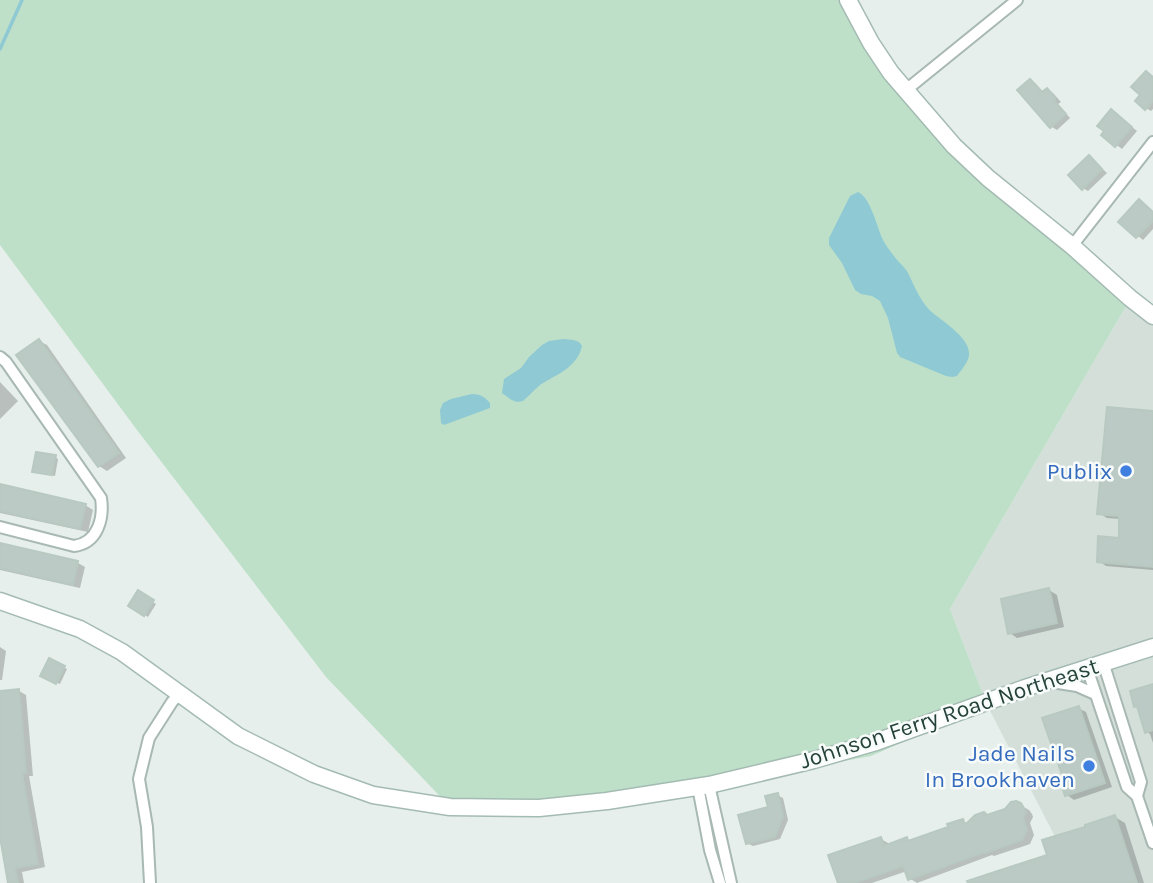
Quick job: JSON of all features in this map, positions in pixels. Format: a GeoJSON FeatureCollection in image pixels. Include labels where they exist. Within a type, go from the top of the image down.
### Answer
{"type":"FeatureCollection","features":[{"type":"Feature","properties":{"kind":"main road"},"geometry":{"type":"LineString","coordinates":[[848,0],[871,43],[891,72],[954,146],[988,178],[1153,316]]}},
{"type":"Feature","properties":{"kind":"main road","name":"Johnson Ferry Road Northeast"},"geometry":{"type":"LineString","coordinates":[[0,601],[80,629],[122,652],[238,736],[314,774],[373,795],[450,807],[539,808],[607,801],[703,786],[814,760],[876,742],[1045,681],[1153,647]]}},
{"type":"Feature","properties":{"kind":"street"},"geometry":{"type":"LineString","coordinates":[[906,90],[1017,0]]}},
{"type":"Feature","properties":{"kind":"street"},"geometry":{"type":"LineString","coordinates":[[1072,246],[1153,142]]}},
{"type":"Feature","properties":{"kind":"street"},"geometry":{"type":"LineString","coordinates":[[0,357],[101,498],[103,511],[97,530],[90,541],[82,545],[74,546],[0,527]]}},
{"type":"Feature","properties":{"kind":"street"},"geometry":{"type":"LineString","coordinates":[[1103,662],[1140,782],[1137,796]]}},
{"type":"Feature","properties":{"kind":"street"},"geometry":{"type":"LineString","coordinates":[[1087,668],[1127,787],[1137,796],[1153,843]]}},
{"type":"Feature","properties":{"kind":"street"},"geometry":{"type":"LineString","coordinates":[[1045,681],[1077,686],[1095,694]]}},
{"type":"Feature","properties":{"kind":"street"},"geometry":{"type":"LineString","coordinates":[[149,883],[147,827],[139,779],[149,738],[180,693]]}},
{"type":"Feature","properties":{"kind":"street"},"geometry":{"type":"LineString","coordinates":[[703,786],[710,849],[720,883]]}},
{"type":"Feature","properties":{"kind":"street"},"geometry":{"type":"LineString","coordinates":[[703,786],[731,883]]}},
{"type":"Feature","properties":{"kind":"shaded area"},"geometry":{"type":"Polygon","coordinates":[[[1129,301],[1153,321],[1153,883],[1079,883],[987,705],[950,609],[1129,301]]]}},
{"type":"Feature","properties":{"kind":"green space"},"geometry":{"type":"Polygon","coordinates":[[[0,0],[843,0],[853,23],[982,171],[1129,301],[950,609],[987,705],[871,756],[562,813],[455,812],[326,677],[0,245],[0,0]]]}},
{"type":"Feature","properties":{"kind":"water"},"geometry":{"type":"Polygon","coordinates":[[[858,192],[873,212],[883,240],[907,271],[925,305],[955,331],[968,347],[967,362],[957,376],[946,376],[900,357],[880,301],[855,290],[842,263],[829,245],[829,238],[850,196],[858,192]]]}},
{"type":"Feature","properties":{"kind":"water"},"geometry":{"type":"Polygon","coordinates":[[[564,339],[577,341],[582,346],[571,365],[540,385],[523,401],[514,401],[502,393],[504,379],[521,368],[542,345],[564,339]]]}},
{"type":"Feature","properties":{"kind":"water"},"geometry":{"type":"Polygon","coordinates":[[[472,394],[484,398],[490,403],[490,408],[444,425],[441,423],[440,410],[443,403],[472,394]]]}},
{"type":"Feature","properties":{"kind":"building"},"geometry":{"type":"Polygon","coordinates":[[[1146,71],[1153,77],[1153,101],[1145,110],[1135,101],[1140,95],[1131,87],[1146,71]]]}},
{"type":"Feature","properties":{"kind":"building"},"geometry":{"type":"Polygon","coordinates":[[[1030,79],[1042,92],[1047,88],[1066,114],[1050,128],[1017,90],[1030,79]]]}},
{"type":"Feature","properties":{"kind":"building"},"geometry":{"type":"Polygon","coordinates":[[[1111,109],[1132,127],[1115,147],[1101,135],[1104,131],[1097,126],[1111,109]]]}},
{"type":"Feature","properties":{"kind":"building"},"geometry":{"type":"Polygon","coordinates":[[[1089,155],[1102,169],[1082,190],[1068,175],[1089,155]]]}},
{"type":"Feature","properties":{"kind":"building"},"geometry":{"type":"Polygon","coordinates":[[[1139,199],[1153,212],[1153,221],[1136,238],[1118,222],[1139,199]]]}},
{"type":"Feature","properties":{"kind":"building"},"geometry":{"type":"Polygon","coordinates":[[[39,339],[119,453],[98,467],[16,355],[39,339]]]}},
{"type":"Feature","properties":{"kind":"building"},"geometry":{"type":"Polygon","coordinates":[[[1107,407],[1153,411],[1153,567],[1097,562],[1098,536],[1119,538],[1119,516],[1097,514],[1107,407]]]}},
{"type":"Feature","properties":{"kind":"building"},"geometry":{"type":"Polygon","coordinates":[[[36,452],[56,455],[52,475],[32,472],[36,452]]]}},
{"type":"Feature","properties":{"kind":"building"},"geometry":{"type":"Polygon","coordinates":[[[0,484],[86,504],[80,529],[0,511],[0,484]]]}},
{"type":"Feature","properties":{"kind":"building"},"geometry":{"type":"Polygon","coordinates":[[[0,543],[78,561],[73,585],[0,568],[0,543]]]}},
{"type":"Feature","properties":{"kind":"building"},"geometry":{"type":"Polygon","coordinates":[[[1049,588],[1057,623],[1008,634],[1001,599],[1049,588]]]}},
{"type":"Feature","properties":{"kind":"building"},"geometry":{"type":"Polygon","coordinates":[[[138,590],[154,600],[144,616],[128,606],[138,590]]]}},
{"type":"Feature","properties":{"kind":"building"},"geometry":{"type":"Polygon","coordinates":[[[49,658],[65,666],[56,684],[40,676],[49,658]]]}},
{"type":"Feature","properties":{"kind":"building"},"geometry":{"type":"Polygon","coordinates":[[[1153,684],[1153,730],[1145,733],[1130,691],[1153,684]]]}},
{"type":"Feature","properties":{"kind":"building"},"geometry":{"type":"Polygon","coordinates":[[[19,689],[26,773],[22,773],[38,864],[15,868],[18,883],[8,883],[0,837],[0,691],[19,689]]]}},
{"type":"Feature","properties":{"kind":"building"},"geometry":{"type":"Polygon","coordinates":[[[1079,706],[1105,783],[1065,796],[1060,781],[1064,780],[1042,718],[1079,706]]]}},
{"type":"Feature","properties":{"kind":"building"},"geometry":{"type":"Polygon","coordinates":[[[778,793],[783,816],[775,837],[746,844],[738,815],[768,807],[765,796],[778,793]]]}},
{"type":"Feature","properties":{"kind":"building"},"geometry":{"type":"Polygon","coordinates":[[[1011,802],[1021,803],[1026,812],[1023,818],[1027,830],[1022,840],[908,880],[903,866],[854,883],[838,883],[828,855],[881,837],[884,846],[907,837],[908,841],[963,819],[965,825],[975,815],[984,812],[987,815],[1005,809],[1011,802]]]}},
{"type":"Feature","properties":{"kind":"building"},"geometry":{"type":"Polygon","coordinates":[[[1115,815],[1137,883],[967,881],[1047,855],[1042,840],[1115,815]]]}},
{"type":"Feature","properties":{"kind":"waterway"},"geometry":{"type":"LineString","coordinates":[[0,49],[22,0]]}},
{"type":"Feature","properties":{"kind":"place","name":"Publix"},"geometry":{"type":"Point","coordinates":[1126,471]}},
{"type":"Feature","properties":{"kind":"place","name":"Jade Nails In Brookhaven"},"geometry":{"type":"Point","coordinates":[1089,766]}}]}
